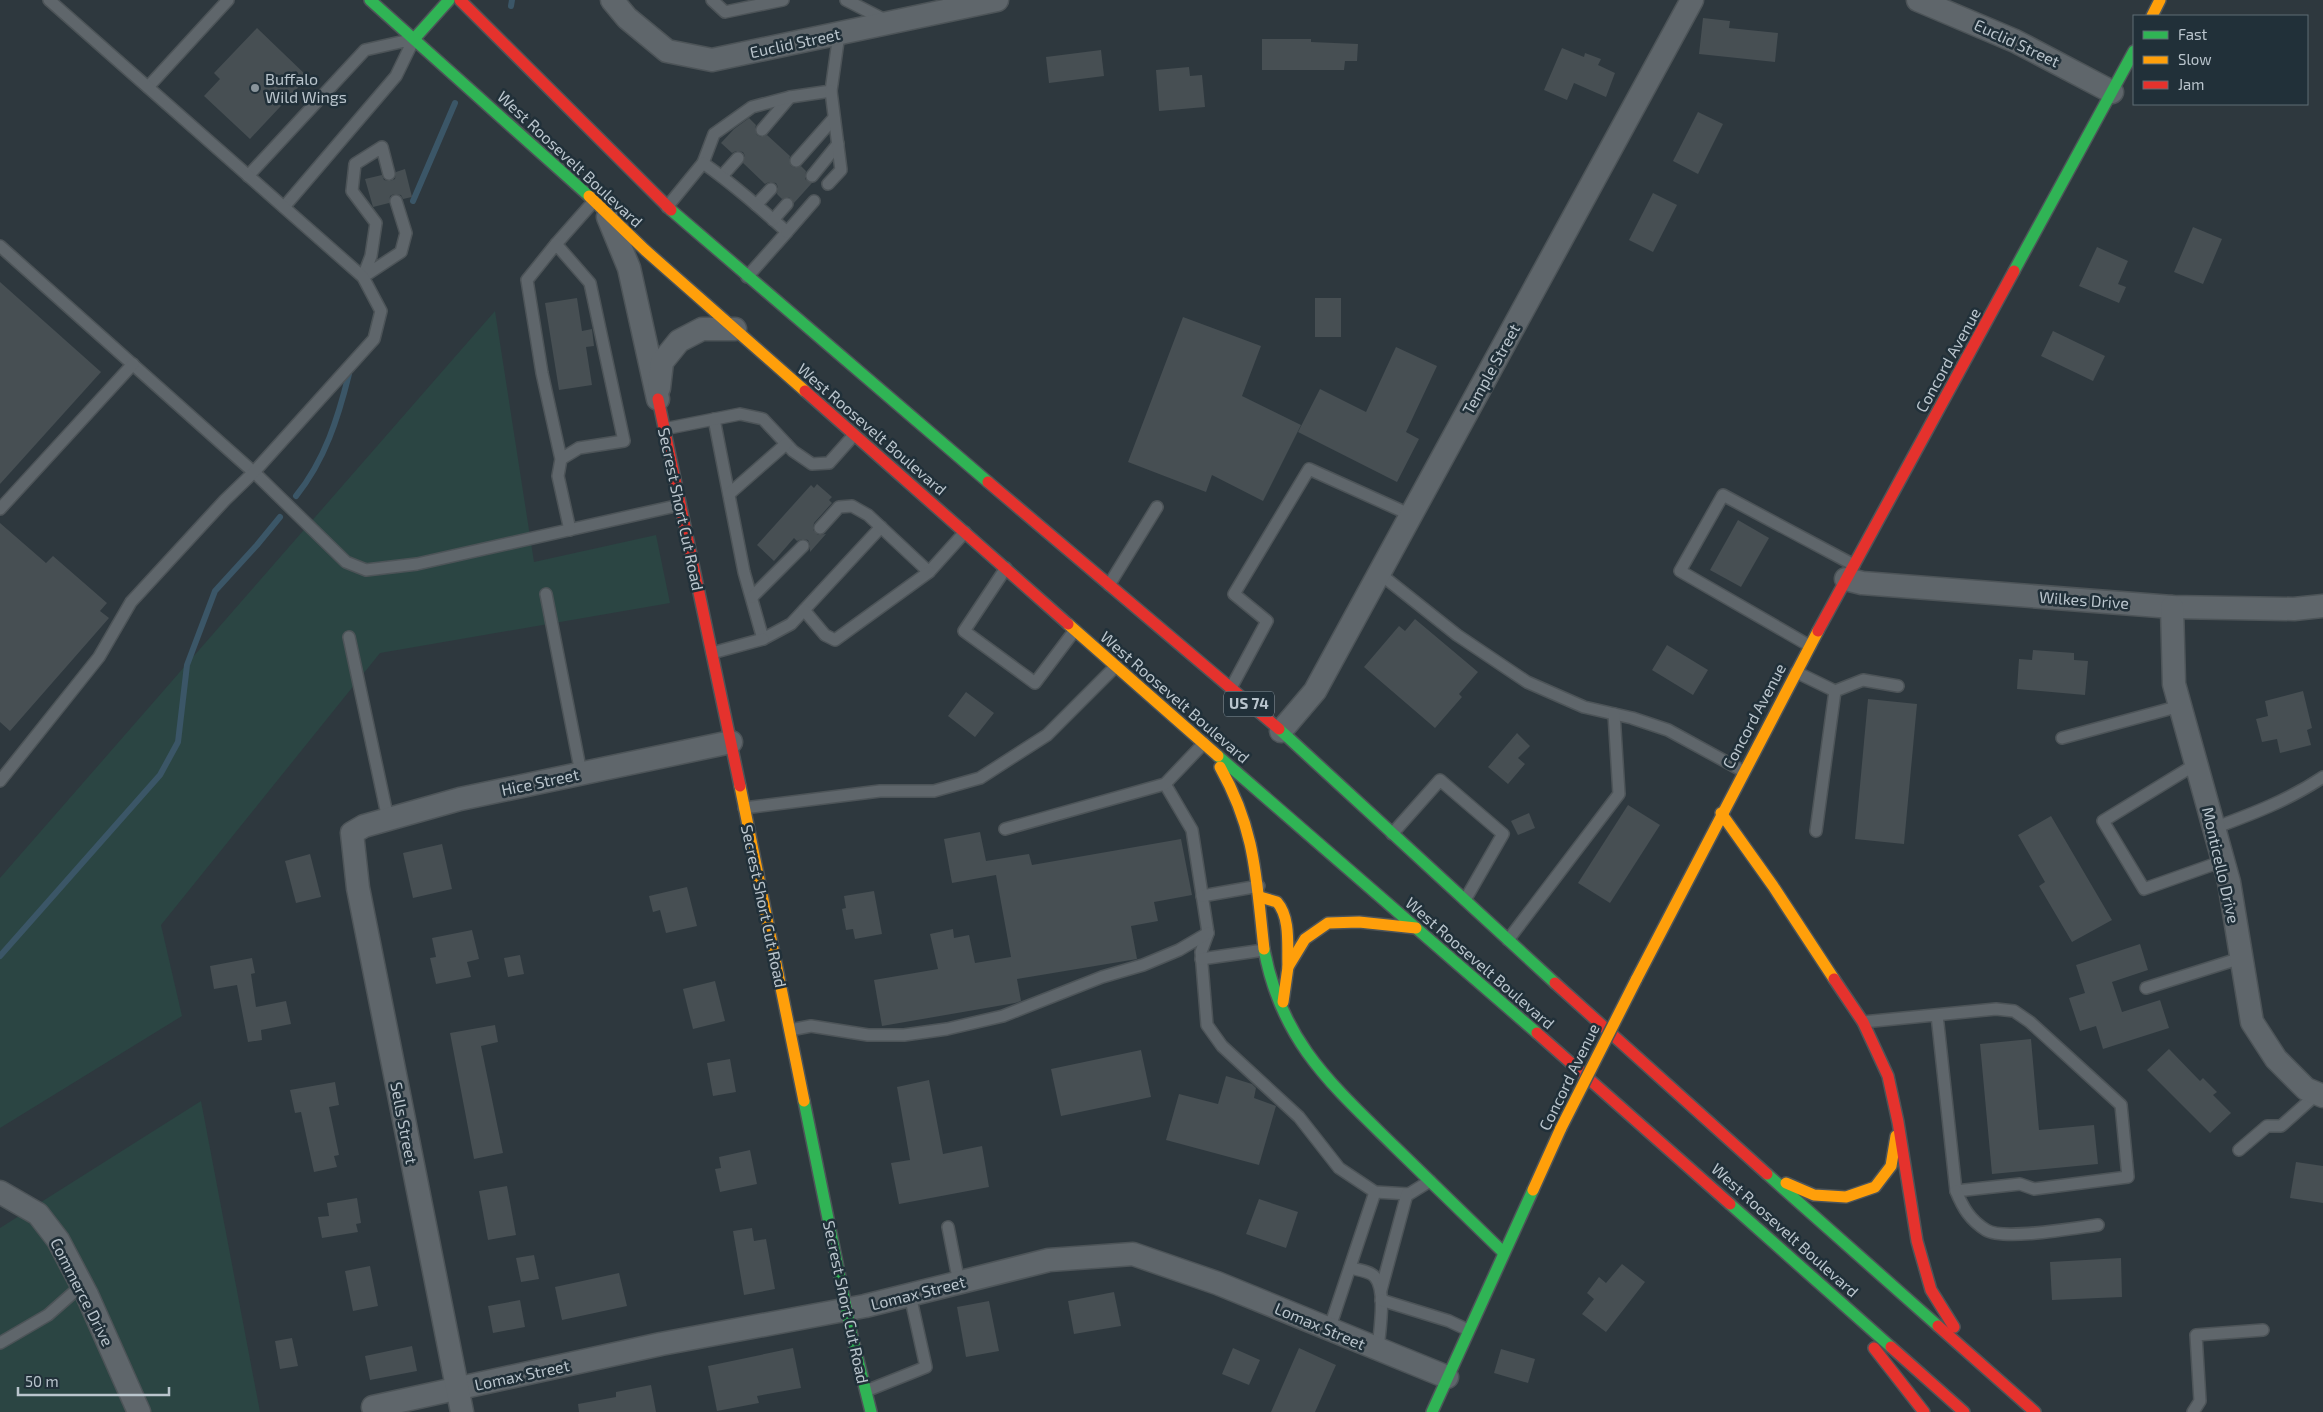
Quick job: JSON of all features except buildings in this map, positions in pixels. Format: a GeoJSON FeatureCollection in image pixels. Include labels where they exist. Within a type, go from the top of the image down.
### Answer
{"type":"FeatureCollection","features":[{"type":"Feature","properties":{"kind":"main road","name":"West Roosevelt Boulevard"},"geometry":{"type":"LineString","coordinates":[[370,0],[601,207],[645,250],[1206,745],[1625,1110],[1964,1412]]}},
{"type":"Feature","properties":{"kind":"main road"},"geometry":{"type":"LineString","coordinates":[[414,39],[449,0]]}},
{"type":"Feature","properties":{"kind":"main road","name":"West Roosevelt Boulevard"},"geometry":{"type":"LineString","coordinates":[[460,0],[667,207],[1281,731],[1652,1072],[2035,1412]]}},
{"type":"Feature","properties":{"kind":"main road"},"geometry":{"type":"LineString","coordinates":[[2152,15],[2160,0]]}},
{"type":"Feature","properties":{"kind":"main road","name":"Concord Avenue"},"geometry":{"type":"LineString","coordinates":[[1432,1412],[1503,1252],[1561,1128],[1721,813],[1796,671],[2133,53]]}},
{"type":"Feature","properties":{"kind":"main road","name":"Secrest Short Cut Road"},"geometry":{"type":"LineString","coordinates":[[658,399],[731,742],[847,1310],[871,1412]]}},
{"type":"Feature","properties":{"kind":"main road"},"geometry":{"type":"LineString","coordinates":[[1206,745],[1235,790],[1250,833],[1260,891],[1264,950],[1282,1009],[1295,1038],[1323,1076],[1503,1252]]}},
{"type":"Feature","properties":{"kind":"main road"},"geometry":{"type":"LineString","coordinates":[[1721,813],[1773,886],[1863,1022],[1888,1076],[1898,1122],[1917,1241],[1931,1290],[1967,1350]]}},
{"type":"Feature","properties":{"kind":"main road"},"geometry":{"type":"LineString","coordinates":[[1260,891],[1281,906],[1285,922],[1288,967],[1282,1009]]}},
{"type":"Feature","properties":{"kind":"main road"},"geometry":{"type":"LineString","coordinates":[[1288,967],[1305,939],[1328,923],[1360,922],[1416,928]]}},
{"type":"Feature","properties":{"kind":"main road"},"geometry":{"type":"LineString","coordinates":[[1771,1177],[1814,1195],[1846,1197],[1875,1186],[1891,1166],[1898,1122]]}},
{"type":"Feature","properties":{"kind":"main road"},"geometry":{"type":"LineString","coordinates":[[1830,1292],[1924,1412]]}},
{"type":"Feature","properties":{"kind":"street","name":"Euclid Street"},"geometry":{"type":"LineString","coordinates":[[612,0],[627,18],[667,51],[712,60],[997,0]]}},
{"type":"Feature","properties":{"kind":"street","name":"Temple Street"},"geometry":{"type":"LineString","coordinates":[[1281,731],[1315,691],[1692,0]]}},
{"type":"Feature","properties":{"kind":"street","name":"Euclid Street"},"geometry":{"type":"LineString","coordinates":[[1918,0],[2015,41],[2112,92]]}},
{"type":"Feature","properties":{"kind":"street","name":"Secrest Short Cut Road"},"geometry":{"type":"LineString","coordinates":[[601,207],[629,268],[658,399]]}},
{"type":"Feature","properties":{"kind":"street","name":"Secrest Short Cut Road"},"geometry":{"type":"LineString","coordinates":[[658,399],[662,362],[679,341],[702,329],[735,329]]}},
{"type":"Feature","properties":{"kind":"street","name":"Wilkes Drive"},"geometry":{"type":"LineString","coordinates":[[1850,572],[1862,583],[2172,607],[2294,610],[2323,606]]}},
{"type":"Feature","properties":{"kind":"street","name":"Monticello Drive"},"geometry":{"type":"LineString","coordinates":[[2172,607],[2174,684],[2223,861],[2242,958],[2252,1022],[2276,1059],[2306,1089],[2320,1095]]}},
{"type":"Feature","properties":{"kind":"street","name":"Hice Street"},"geometry":{"type":"LineString","coordinates":[[352,833],[364,826],[460,799],[731,742]]}},
{"type":"Feature","properties":{"kind":"street","name":"Sells Street"},"geometry":{"type":"LineString","coordinates":[[352,833],[358,888],[462,1412]]}},
{"type":"Feature","properties":{"kind":"street","name":"Commerce Drive"},"geometry":{"type":"LineString","coordinates":[[0,1192],[38,1214],[58,1240],[82,1285],[139,1412]]}},
{"type":"Feature","properties":{"kind":"street","name":"Lomax Street"},"geometry":{"type":"LineString","coordinates":[[373,1407],[661,1344],[847,1310],[1049,1260],[1133,1254],[1217,1283],[1447,1377]]}},
{"type":"Feature","properties":{"kind":"lane"},"geometry":{"type":"LineString","coordinates":[[0,780],[99,657],[131,602],[225,500],[254,472],[374,340],[380,311],[363,277],[49,0]]}},
{"type":"Feature","properties":{"kind":"lane"},"geometry":{"type":"LineString","coordinates":[[148,87],[228,0]]}},
{"type":"Feature","properties":{"kind":"lane"},"geometry":{"type":"LineString","coordinates":[[712,0],[726,12],[783,0]]}},
{"type":"Feature","properties":{"kind":"lane"},"geometry":{"type":"LineString","coordinates":[[846,0],[891,23]]}},
{"type":"Feature","properties":{"kind":"lane"},"geometry":{"type":"LineString","coordinates":[[828,184],[841,170],[831,91],[839,34]]}},
{"type":"Feature","properties":{"kind":"lane"},"geometry":{"type":"LineString","coordinates":[[248,176],[365,50],[414,39]]}},
{"type":"Feature","properties":{"kind":"lane"},"geometry":{"type":"LineString","coordinates":[[284,207],[396,76],[414,39]]}},
{"type":"Feature","properties":{"kind":"lane"},"geometry":{"type":"LineString","coordinates":[[667,207],[703,163],[714,134],[752,107],[790,97],[831,91]]}},
{"type":"Feature","properties":{"kind":"lane"},"geometry":{"type":"LineString","coordinates":[[762,130],[790,97]]}},
{"type":"Feature","properties":{"kind":"lane"},"geometry":{"type":"LineString","coordinates":[[796,161],[834,118]]}},
{"type":"Feature","properties":{"kind":"lane"},"geometry":{"type":"LineString","coordinates":[[812,176],[838,144]]}},
{"type":"Feature","properties":{"kind":"lane"},"geometry":{"type":"LineString","coordinates":[[363,277],[371,256],[376,223],[352,191],[355,164],[382,147],[389,174]]}},
{"type":"Feature","properties":{"kind":"lane"},"geometry":{"type":"LineString","coordinates":[[722,176],[738,158]]}},
{"type":"Feature","properties":{"kind":"lane"},"geometry":{"type":"LineString","coordinates":[[703,163],[722,176],[787,232]]}},
{"type":"Feature","properties":{"kind":"lane"},"geometry":{"type":"LineString","coordinates":[[756,205],[771,189]]}},
{"type":"Feature","properties":{"kind":"lane"},"geometry":{"type":"LineString","coordinates":[[363,277],[401,252],[406,233],[396,201]]}},
{"type":"Feature","properties":{"kind":"lane"},"geometry":{"type":"LineString","coordinates":[[747,276],[814,201]]}},
{"type":"Feature","properties":{"kind":"lane"},"geometry":{"type":"LineString","coordinates":[[773,220],[787,204]]}},
{"type":"Feature","properties":{"kind":"lane"},"geometry":{"type":"LineString","coordinates":[[570,530],[558,476],[561,459],[542,373],[527,280],[556,244],[601,207]]}},
{"type":"Feature","properties":{"kind":"lane"},"geometry":{"type":"LineString","coordinates":[[556,244],[590,283],[624,441],[579,448],[561,459]]}},
{"type":"Feature","properties":{"kind":"lane"},"geometry":{"type":"LineString","coordinates":[[0,246],[254,472],[346,562],[366,570],[417,564],[680,505]]}},
{"type":"Feature","properties":{"kind":"lane"},"geometry":{"type":"LineString","coordinates":[[0,508],[133,364]]}},
{"type":"Feature","properties":{"kind":"lane"},"geometry":{"type":"LineString","coordinates":[[664,430],[740,414],[763,419],[786,444],[812,464],[829,463],[854,435]]}},
{"type":"Feature","properties":{"kind":"lane"},"geometry":{"type":"LineString","coordinates":[[714,419],[744,572],[763,639]]}},
{"type":"Feature","properties":{"kind":"lane"},"geometry":{"type":"LineString","coordinates":[[729,494],[786,444]]}},
{"type":"Feature","properties":{"kind":"lane"},"geometry":{"type":"LineString","coordinates":[[1231,688],[1267,621],[1234,594],[1309,469],[1411,515]]}},
{"type":"Feature","properties":{"kind":"lane"},"geometry":{"type":"LineString","coordinates":[[1810,646],[1680,571],[1723,495],[1850,572]]}},
{"type":"Feature","properties":{"kind":"lane"},"geometry":{"type":"LineString","coordinates":[[820,528],[839,507],[852,506],[868,515],[929,572]]}},
{"type":"Feature","properties":{"kind":"lane"},"geometry":{"type":"LineString","coordinates":[[1109,585],[1157,507]]}},
{"type":"Feature","properties":{"kind":"lane"},"geometry":{"type":"LineString","coordinates":[[712,653],[763,639],[791,624],[881,528]]}},
{"type":"Feature","properties":{"kind":"lane"},"geometry":{"type":"LineString","coordinates":[[804,610],[825,634],[835,640],[929,572],[965,532]]}},
{"type":"Feature","properties":{"kind":"lane"},"geometry":{"type":"LineString","coordinates":[[752,597],[803,546]]}},
{"type":"Feature","properties":{"kind":"lane"},"geometry":{"type":"LineString","coordinates":[[1006,568],[964,630],[1035,683],[1075,630]]}},
{"type":"Feature","properties":{"kind":"lane"},"geometry":{"type":"LineString","coordinates":[[1379,573],[1457,635],[1527,682],[1584,707],[1668,730],[1743,771]]}},
{"type":"Feature","properties":{"kind":"lane"},"geometry":{"type":"LineString","coordinates":[[546,594],[582,773]]}},
{"type":"Feature","properties":{"kind":"lane"},"geometry":{"type":"LineString","coordinates":[[349,637],[388,819]]}},
{"type":"Feature","properties":{"kind":"lane"},"geometry":{"type":"LineString","coordinates":[[744,808],[880,791],[934,791],[980,778],[1047,735],[1116,666]]}},
{"type":"Feature","properties":{"kind":"lane"},"geometry":{"type":"LineString","coordinates":[[1796,671],[1835,691],[1863,680],[1898,686]]}},
{"type":"Feature","properties":{"kind":"lane"},"geometry":{"type":"LineString","coordinates":[[1816,831],[1835,691]]}},
{"type":"Feature","properties":{"kind":"lane"},"geometry":{"type":"LineString","coordinates":[[2062,738],[2180,706]]}},
{"type":"Feature","properties":{"kind":"lane"},"geometry":{"type":"LineString","coordinates":[[1508,940],[1619,794],[1614,714]]}},
{"type":"Feature","properties":{"kind":"lane"},"geometry":{"type":"LineString","coordinates":[[1005,829],[1165,784],[1206,745]]}},
{"type":"Feature","properties":{"kind":"lane"},"geometry":{"type":"LineString","coordinates":[[2196,764],[2103,821],[2144,889],[2223,861]]}},
{"type":"Feature","properties":{"kind":"lane"},"geometry":{"type":"LineString","coordinates":[[2214,828],[2261,811],[2307,788],[2323,777]]}},
{"type":"Feature","properties":{"kind":"lane"},"geometry":{"type":"LineString","coordinates":[[1392,834],[1440,780],[1503,834],[1465,900]]}},
{"type":"Feature","properties":{"kind":"lane"},"geometry":{"type":"LineString","coordinates":[[1165,784],[1192,830],[1208,933],[1201,952],[1207,1025],[1222,1046],[1299,1117],[1339,1168],[1375,1192],[1406,1194],[1430,1181]]}},
{"type":"Feature","properties":{"kind":"lane"},"geometry":{"type":"LineString","coordinates":[[1202,896],[1260,891]]}},
{"type":"Feature","properties":{"kind":"lane"},"geometry":{"type":"LineString","coordinates":[[790,1030],[811,1026],[868,1035],[904,1035],[947,1029],[1003,1016],[1102,977],[1142,965],[1179,950],[1208,933]]}},
{"type":"Feature","properties":{"kind":"lane"},"geometry":{"type":"LineString","coordinates":[[1201,959],[1264,950]]}},
{"type":"Feature","properties":{"kind":"lane"},"geometry":{"type":"LineString","coordinates":[[2146,988],[2242,958]]}},
{"type":"Feature","properties":{"kind":"lane"},"geometry":{"type":"LineString","coordinates":[[1863,1022],[1996,1009],[2014,1011],[2030,1022],[2121,1105],[2128,1177],[2034,1189],[2020,1184],[1956,1191]]}},
{"type":"Feature","properties":{"kind":"lane"},"geometry":{"type":"LineString","coordinates":[[1937,1015],[1956,1191],[1966,1214],[1988,1231],[2018,1234],[2098,1225]]}},
{"type":"Feature","properties":{"kind":"lane"},"geometry":{"type":"LineString","coordinates":[[2239,1150],[2266,1126],[2281,1126],[2320,1095]]}},
{"type":"Feature","properties":{"kind":"lane"},"geometry":{"type":"LineString","coordinates":[[1329,1330],[1375,1192]]}},
{"type":"Feature","properties":{"kind":"lane"},"geometry":{"type":"LineString","coordinates":[[1378,1350],[1381,1295],[1406,1194]]}},
{"type":"Feature","properties":{"kind":"lane"},"geometry":{"type":"LineString","coordinates":[[948,1227],[959,1283]]}},
{"type":"Feature","properties":{"kind":"lane"},"geometry":{"type":"LineString","coordinates":[[1350,1268],[1363,1270],[1375,1276],[1381,1295]]}},
{"type":"Feature","properties":{"kind":"lane"},"geometry":{"type":"LineString","coordinates":[[0,1343],[48,1315],[82,1285]]}},
{"type":"Feature","properties":{"kind":"lane"},"geometry":{"type":"LineString","coordinates":[[866,1391],[908,1376],[926,1366],[910,1295]]}},
{"type":"Feature","properties":{"kind":"lane"},"geometry":{"type":"LineString","coordinates":[[1381,1295],[1450,1321],[1468,1330]]}},
{"type":"Feature","properties":{"kind":"lane"},"geometry":{"type":"LineString","coordinates":[[2193,1412],[2200,1401],[2196,1336],[2263,1330]]}},
{"type":"Feature","properties":{"kind":"green space"},"geometry":{"type":"Polygon","coordinates":[[[495,311],[534,562],[656,535],[670,603],[380,653],[161,925],[182,1016],[0,1128],[0,878],[495,311]]]}},
{"type":"Feature","properties":{"kind":"green space"},"geometry":{"type":"Polygon","coordinates":[[[201,1101],[260,1412],[0,1412],[0,1228],[201,1101]]]}},
{"type":"Feature","properties":{"kind":"waterway"},"geometry":{"type":"LineString","coordinates":[[511,6],[512,0]]}},
{"type":"Feature","properties":{"kind":"waterway"},"geometry":{"type":"LineString","coordinates":[[413,201],[455,103]]}},
{"type":"Feature","properties":{"kind":"waterway"},"geometry":{"type":"LineString","coordinates":[[296,496],[323,453],[340,407],[349,374]]}},
{"type":"Feature","properties":{"kind":"waterway"},"geometry":{"type":"LineString","coordinates":[[0,956],[160,775],[178,742],[187,665],[215,591],[280,517]]}},
{"type":"Feature","properties":{"kind":"traffic: fast"},"geometry":{"type":"LineString","coordinates":[[370,0],[589,196]]}},
{"type":"Feature","properties":{"kind":"traffic: fast"},"geometry":{"type":"LineString","coordinates":[[414,39],[449,0]]}},
{"type":"Feature","properties":{"kind":"traffic: fast"},"geometry":{"type":"LineString","coordinates":[[2014,271],[2133,53]]}},
{"type":"Feature","properties":{"kind":"traffic: fast"},"geometry":{"type":"LineString","coordinates":[[671,210],[988,482]]}},
{"type":"Feature","properties":{"kind":"traffic: fast"},"geometry":{"type":"LineString","coordinates":[[1279,729],[1555,983]]}},
{"type":"Feature","properties":{"kind":"traffic: fast"},"geometry":{"type":"LineString","coordinates":[[1218,756],[1537,1033]]}},
{"type":"Feature","properties":{"kind":"traffic: fast"},"geometry":{"type":"LineString","coordinates":[[1264,949],[1272,981],[1283,1010],[1296,1035],[1312,1059],[1350,1102],[1503,1252]]}},
{"type":"Feature","properties":{"kind":"traffic: fast"},"geometry":{"type":"LineString","coordinates":[[804,1101],[852,1336],[871,1412]]}},
{"type":"Feature","properties":{"kind":"traffic: fast"},"geometry":{"type":"LineString","coordinates":[[1767,1174],[1938,1326]]}},
{"type":"Feature","properties":{"kind":"traffic: fast"},"geometry":{"type":"LineString","coordinates":[[1432,1412],[1533,1190]]}},
{"type":"Feature","properties":{"kind":"traffic: fast"},"geometry":{"type":"LineString","coordinates":[[1730,1204],[1891,1347]]}},
{"type":"Feature","properties":{"kind":"traffic: slow"},"geometry":{"type":"LineString","coordinates":[[2152,15],[2160,0]]}},
{"type":"Feature","properties":{"kind":"traffic: slow"},"geometry":{"type":"LineString","coordinates":[[589,196],[645,250],[805,391]]}},
{"type":"Feature","properties":{"kind":"traffic: slow"},"geometry":{"type":"LineString","coordinates":[[1068,624],[1218,756]]}},
{"type":"Feature","properties":{"kind":"traffic: slow"},"geometry":{"type":"LineString","coordinates":[[1636,980],[1818,631]]}},
{"type":"Feature","properties":{"kind":"traffic: slow"},"geometry":{"type":"LineString","coordinates":[[1220,767],[1232,790],[1248,834],[1256,877],[1264,949]]}},
{"type":"Feature","properties":{"kind":"traffic: slow"},"geometry":{"type":"LineString","coordinates":[[740,786],[804,1101]]}},
{"type":"Feature","properties":{"kind":"traffic: slow"},"geometry":{"type":"LineString","coordinates":[[1721,813],[1773,886],[1834,979]]}},
{"type":"Feature","properties":{"kind":"traffic: slow"},"geometry":{"type":"LineString","coordinates":[[1260,897],[1277,902],[1284,916],[1287,933],[1288,967]]}},
{"type":"Feature","properties":{"kind":"traffic: slow"},"geometry":{"type":"LineString","coordinates":[[1283,1002],[1288,967],[1305,939],[1328,923],[1359,922],[1416,928]]}},
{"type":"Feature","properties":{"kind":"traffic: slow"},"geometry":{"type":"LineString","coordinates":[[1561,1128],[1636,980]]}},
{"type":"Feature","properties":{"kind":"traffic: slow"},"geometry":{"type":"LineString","coordinates":[[1533,1190],[1561,1128]]}},
{"type":"Feature","properties":{"kind":"traffic: slow"},"geometry":{"type":"LineString","coordinates":[[1786,1183],[1814,1195],[1846,1197],[1875,1187],[1891,1166],[1896,1136]]}},
{"type":"Feature","properties":{"kind":"traffic: jam"},"geometry":{"type":"LineString","coordinates":[[460,0],[671,210]]}},
{"type":"Feature","properties":{"kind":"traffic: jam"},"geometry":{"type":"LineString","coordinates":[[1818,631],[2014,271]]}},
{"type":"Feature","properties":{"kind":"traffic: jam"},"geometry":{"type":"LineString","coordinates":[[805,391],[1068,624]]}},
{"type":"Feature","properties":{"kind":"traffic: jam"},"geometry":{"type":"LineString","coordinates":[[658,399],[740,786]]}},
{"type":"Feature","properties":{"kind":"traffic: jam"},"geometry":{"type":"LineString","coordinates":[[988,482],[1279,729]]}},
{"type":"Feature","properties":{"kind":"traffic: jam"},"geometry":{"type":"LineString","coordinates":[[1834,979],[1863,1022],[1888,1076],[1898,1122],[1917,1241],[1931,1290],[1954,1327]]}},
{"type":"Feature","properties":{"kind":"traffic: jam"},"geometry":{"type":"LineString","coordinates":[[1555,983],[1767,1174]]}},
{"type":"Feature","properties":{"kind":"traffic: jam"},"geometry":{"type":"LineString","coordinates":[[1537,1033],[1730,1204]]}},
{"type":"Feature","properties":{"kind":"traffic: jam"},"geometry":{"type":"LineString","coordinates":[[1938,1326],[2035,1412]]}},
{"type":"Feature","properties":{"kind":"traffic: jam"},"geometry":{"type":"LineString","coordinates":[[1891,1347],[1964,1412]]}},
{"type":"Feature","properties":{"kind":"traffic: jam"},"geometry":{"type":"LineString","coordinates":[[1874,1348],[1924,1412]]}},
{"type":"Feature","properties":{"kind":"place","name":"Buffalo Wild Wings"},"geometry":{"type":"Point","coordinates":[255,88]}}]}
